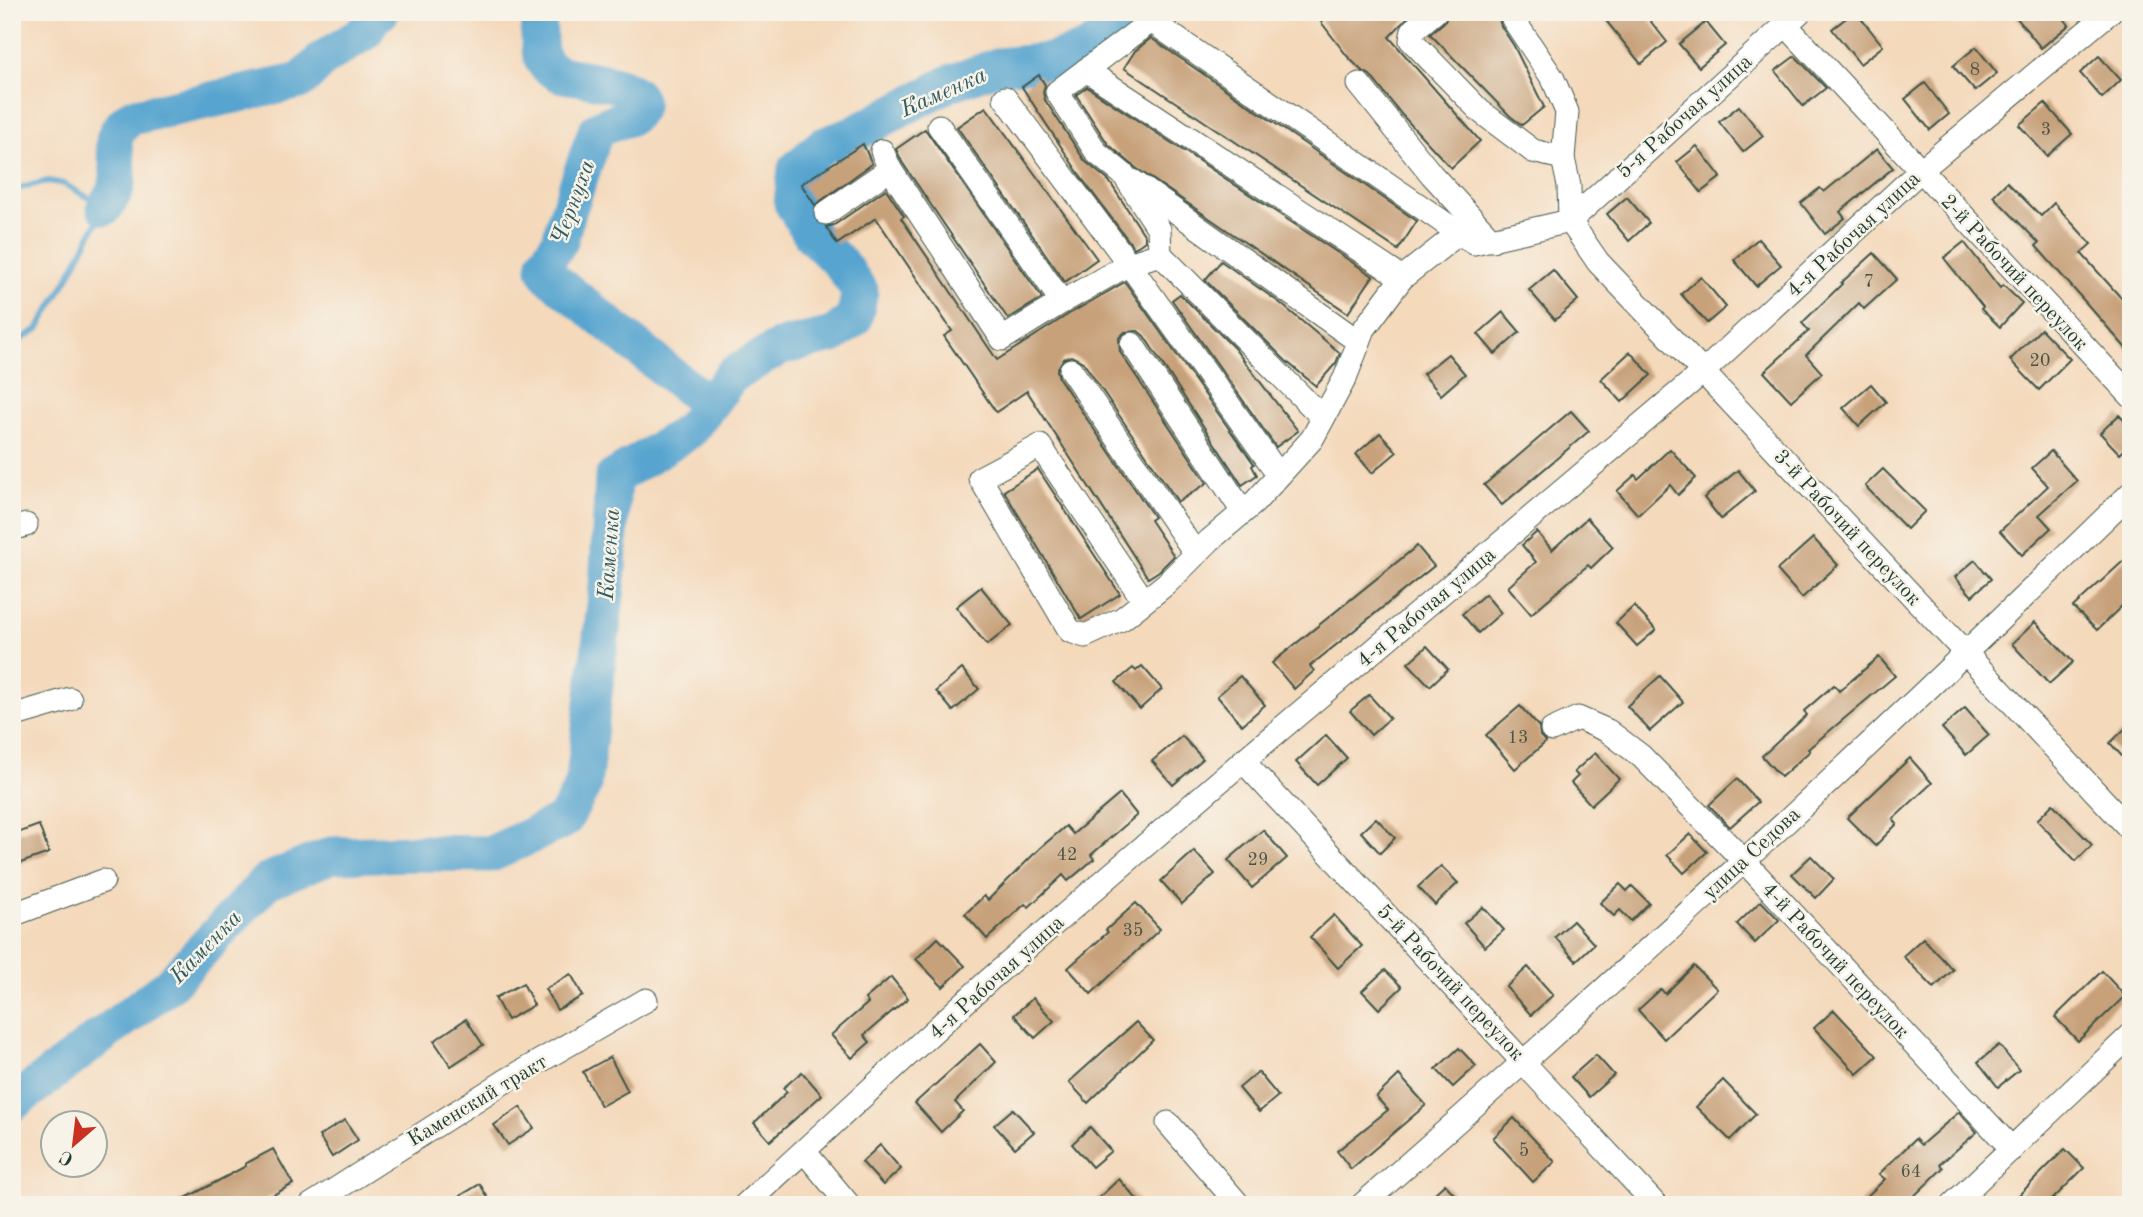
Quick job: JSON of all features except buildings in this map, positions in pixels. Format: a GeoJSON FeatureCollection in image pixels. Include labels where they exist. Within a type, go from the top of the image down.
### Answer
{"type":"FeatureCollection","features":[{"type":"Feature","properties":{"kind":"street"},"geometry":{"type":"LineString","coordinates":[[1435,12],[1413,30],[1411,40],[1480,111],[1533,150],[1563,158]]}},
{"type":"Feature","properties":{"kind":"street"},"geometry":{"type":"LineString","coordinates":[[1359,342],[1097,153],[1057,92],[1086,70],[1144,17],[1474,243],[1492,240],[1570,221],[1569,186],[1563,158],[1567,112],[1553,79],[1511,12]]}},
{"type":"Feature","properties":{"kind":"street","name":"4-я Рабочая улица"},"geometry":{"type":"LineString","coordinates":[[745,1205],[988,981],[1703,372],[1921,170],[2110,12]]}},
{"type":"Feature","properties":{"kind":"street","name":"2-й Рабочий переулок"},"geometry":{"type":"LineString","coordinates":[[1793,18],[1921,170],[2131,397]]}},
{"type":"Feature","properties":{"kind":"street","name":"5-я Рабочая улица"},"geometry":{"type":"LineString","coordinates":[[1570,221],[1793,18]]}},
{"type":"Feature","properties":{"kind":"street"},"geometry":{"type":"LineString","coordinates":[[1086,70],[1402,278]]}},
{"type":"Feature","properties":{"kind":"street"},"geometry":{"type":"LineString","coordinates":[[1359,84],[1432,175],[1492,240]]}},
{"type":"Feature","properties":{"kind":"street"},"geometry":{"type":"LineString","coordinates":[[1005,98],[1129,264],[1279,475]]}},
{"type":"Feature","properties":{"kind":"street"},"geometry":{"type":"LineString","coordinates":[[939,126],[1062,302]]}},
{"type":"Feature","properties":{"kind":"street"},"geometry":{"type":"LineString","coordinates":[[826,213],[886,160],[1002,339],[1129,264],[1160,254]]}},
{"type":"Feature","properties":{"kind":"street"},"geometry":{"type":"LineString","coordinates":[[1124,175],[1158,229],[1160,254],[1323,418]]}},
{"type":"Feature","properties":{"kind":"street","name":"3-й Рабочий переулок"},"geometry":{"type":"LineString","coordinates":[[1570,221],[1598,262],[2131,831]]}},
{"type":"Feature","properties":{"kind":"street"},"geometry":{"type":"LineString","coordinates":[[1144,601],[1040,446],[980,478],[1070,631],[1085,636],[1122,619],[1166,584],[1242,512],[1312,439],[1345,377],[1364,329],[1402,278],[1459,233]]}},
{"type":"Feature","properties":{"kind":"street"},"geometry":{"type":"LineString","coordinates":[[1132,344],[1242,512]]}},
{"type":"Feature","properties":{"kind":"street"},"geometry":{"type":"LineString","coordinates":[[1071,370],[1196,554]]}},
{"type":"Feature","properties":{"kind":"street","name":"улица Седова"},"geometry":{"type":"LineString","coordinates":[[1362,1205],[1525,1062],[1966,653],[2131,493]]}},
{"type":"Feature","properties":{"kind":"street"},"geometry":{"type":"LineString","coordinates":[[12,716],[70,699]]}},
{"type":"Feature","properties":{"kind":"street","name":"4-й Рабочий переулок"},"geometry":{"type":"LineString","coordinates":[[1552,730],[1578,718],[1608,731],[1641,756],[1743,860],[2012,1149]]}},
{"type":"Feature","properties":{"kind":"street","name":"5-й Рабочий переулок"},"geometry":{"type":"LineString","coordinates":[[1244,761],[1657,1205]]}},
{"type":"Feature","properties":{"kind":"street"},"geometry":{"type":"LineString","coordinates":[[12,915],[103,881]]}},
{"type":"Feature","properties":{"kind":"street","name":"Каменский тракт"},"geometry":{"type":"LineString","coordinates":[[312,1205],[507,1080],[646,1000]]}},
{"type":"Feature","properties":{"kind":"street"},"geometry":{"type":"LineString","coordinates":[[1952,1205],[2131,1035]]}},
{"type":"Feature","properties":{"kind":"street"},"geometry":{"type":"LineString","coordinates":[[1168,1123],[1239,1205]]}},
{"type":"Feature","properties":{"kind":"street"},"geometry":{"type":"LineString","coordinates":[[804,1151],[849,1205]]}},
{"type":"Feature","properties":{"kind":"waterway","name":"Чернуха"},"geometry":{"type":"LineString","coordinates":[[105,207],[118,181],[114,138],[131,117],[301,81],[323,59],[365,32],[373,17],[381,12]]}},
{"type":"Feature","properties":{"kind":"waterway","name":"Чернуха"},"geometry":{"type":"LineString","coordinates":[[538,12],[540,47],[547,66],[560,74],[625,89],[635,95],[639,103],[631,116],[596,131],[560,241],[546,261],[545,269],[549,276],[709,405]]}},
{"type":"Feature","properties":{"kind":"waterway","name":"Каменка"},"geometry":{"type":"LineString","coordinates":[[12,1104],[170,984],[267,881],[332,855],[491,854],[564,820],[583,786],[607,587],[613,478],[689,431],[732,375],[780,347],[833,335],[854,319],[860,291],[841,264],[813,237],[792,203],[796,169],[822,146],[852,135],[948,84],[998,66],[1050,61],[1085,50],[1117,29],[1128,12]]}},
{"type":"Feature","properties":{"kind":"waterway"},"geometry":{"type":"LineString","coordinates":[[12,190],[48,181],[64,184],[105,207],[38,329],[12,345]]}}]}
